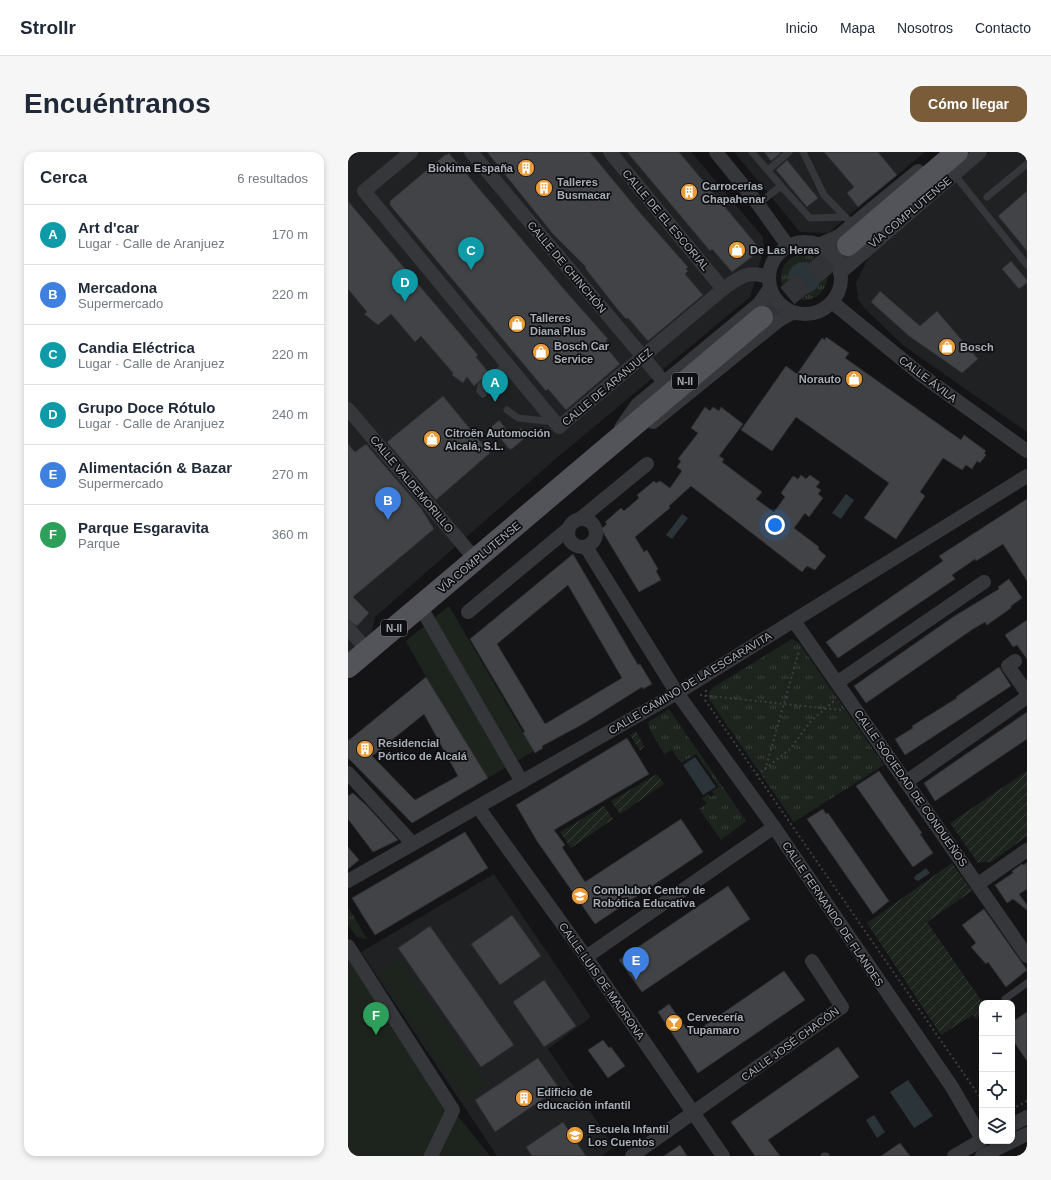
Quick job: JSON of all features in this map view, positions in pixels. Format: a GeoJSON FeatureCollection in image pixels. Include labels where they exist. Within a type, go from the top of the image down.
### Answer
{"type":"FeatureCollection","features":[{"type":"Feature","properties":{"kind":"main road","name":"VÍA COMPLUTENSE"},"geometry":{"type":"LineString","coordinates":[[932,175],[957,152]]}},
{"type":"Feature","properties":{"kind":"main road","name":"VÍA COMPLUTENSE"},"geometry":{"type":"LineString","coordinates":[[849,229],[965,152]]}},
{"type":"Feature","properties":{"kind":"main road","name":"VÍA COMPLUTENSE"},"geometry":{"type":"LineString","coordinates":[[348,667],[476,560],[608,446],[762,318]]}},
{"type":"Feature","properties":{"kind":"street","name":"CALLE DE ARANJUEZ"},"geometry":{"type":"LineString","coordinates":[[411,152],[364,190],[559,427],[643,358],[723,289],[743,275],[757,273],[769,283]]}},
{"type":"Feature","properties":{"kind":"street","name":"CALLE DE CHINCHÓN"},"geometry":{"type":"LineString","coordinates":[[471,152],[664,382]]}},
{"type":"Feature","properties":{"kind":"street","name":"CALLE DE EL ESCORIAL"},"geometry":{"type":"LineString","coordinates":[[610,152],[723,289]]}},
{"type":"Feature","properties":{"kind":"street"},"geometry":{"type":"LineString","coordinates":[[716,152],[758,204],[788,246]]}},
{"type":"Feature","properties":{"kind":"street","name":"VÍA COMPLUTENSE"},"geometry":{"type":"LineString","coordinates":[[819,245],[839,236],[849,229],[941,152]]}},
{"type":"Feature","properties":{"kind":"street","name":"VÍA COMPLUTENSE"},"geometry":{"type":"LineString","coordinates":[[840,272],[980,152]]}},
{"type":"Feature","properties":{"kind":"street"},"geometry":{"type":"LineString","coordinates":[[804,242],[819,245],[831,253],[840,272],[838,291],[832,302],[825,309],[812,314],[792,313],[782,307],[774,299],[769,283],[774,259],[788,246],[804,242]]}},
{"type":"Feature","properties":{"kind":"street","name":"VÍA COMPLUTENSE"},"geometry":{"type":"LineString","coordinates":[[608,446],[637,405],[759,304],[769,283]]}},
{"type":"Feature","properties":{"kind":"street","name":"CALLE ÁVILA"},"geometry":{"type":"LineString","coordinates":[[832,302],[920,374],[1027,451]]}},
{"type":"Feature","properties":{"kind":"street","name":"VÍA COMPLUTENSE"},"geometry":{"type":"LineString","coordinates":[[608,446],[655,421],[778,321],[792,313]]}},
{"type":"Feature","properties":{"kind":"street","name":"CALLE VALDEMORILLO"},"geometry":{"type":"LineString","coordinates":[[348,409],[476,560]]}},
{"type":"Feature","properties":{"kind":"street"},"geometry":{"type":"LineString","coordinates":[[468,612],[568,530],[572,522],[580,519],[647,464]]}},
{"type":"Feature","properties":{"kind":"street","name":"CALLE CAMINO DE LA ESGARAVITA"},"geometry":{"type":"LineString","coordinates":[[348,881],[412,843],[522,782],[681,698],[794,621],[1027,476]]}},
{"type":"Feature","properties":{"kind":"street"},"geometry":{"type":"LineString","coordinates":[[568,530],[570,542],[577,547],[586,547],[594,542],[596,533],[593,524],[585,519],[580,519]]}},
{"type":"Feature","properties":{"kind":"street","name":"CALLE FERNANDO DE FLANDES"},"geometry":{"type":"LineString","coordinates":[[586,547],[681,698],[774,827],[952,1087],[979,1135]]}},
{"type":"Feature","properties":{"kind":"street"},"geometry":{"type":"LineString","coordinates":[[838,682],[984,582]]}},
{"type":"Feature","properties":{"kind":"street"},"geometry":{"type":"LineString","coordinates":[[420,606],[522,782]]}},
{"type":"Feature","properties":{"kind":"street","name":"CALLE SOCIEDAD DE CONDUEÑOS"},"geometry":{"type":"LineString","coordinates":[[794,621],[838,682],[1027,956]]}},
{"type":"Feature","properties":{"kind":"street"},"geometry":{"type":"LineString","coordinates":[[348,628],[368,650]]}},
{"type":"Feature","properties":{"kind":"street"},"geometry":{"type":"LineString","coordinates":[[1015,661],[1008,666],[1027,693]]}},
{"type":"Feature","properties":{"kind":"street"},"geometry":{"type":"LineString","coordinates":[[906,782],[1027,697]]}},
{"type":"Feature","properties":{"kind":"street"},"geometry":{"type":"LineString","coordinates":[[348,773],[412,843]]}},
{"type":"Feature","properties":{"kind":"street","name":"CALLE LUIS DE MADRONA"},"geometry":{"type":"LineString","coordinates":[[478,807],[586,957],[722,1156]]}},
{"type":"Feature","properties":{"kind":"street"},"geometry":{"type":"LineString","coordinates":[[586,957],[774,827]]}},
{"type":"Feature","properties":{"kind":"street"},"geometry":{"type":"LineString","coordinates":[[978,884],[1027,850]]}},
{"type":"Feature","properties":{"kind":"street"},"geometry":{"type":"LineString","coordinates":[[348,946],[453,1110],[431,1156]]}},
{"type":"Feature","properties":{"kind":"street","name":"CALLE JOSÉ CHACÓN"},"geometry":{"type":"LineString","coordinates":[[694,1113],[842,1007],[812,961]]}},
{"type":"Feature","properties":{"kind":"street"},"geometry":{"type":"LineString","coordinates":[[632,1156],[694,1113]]}},
{"type":"Feature","properties":{"kind":"street"},"geometry":{"type":"LineString","coordinates":[[1015,1123],[1027,1117]]}},
{"type":"Feature","properties":{"kind":"street"},"geometry":{"type":"LineString","coordinates":[[982,1156],[1027,1134]]}},
{"type":"Feature","properties":{"kind":"street"},"geometry":{"type":"LineString","coordinates":[[954,1156],[979,1142]]}},
{"type":"Feature","properties":{"kind":"lane"},"geometry":{"type":"LineString","coordinates":[[752,152],[810,218],[849,229]]}},
{"type":"Feature","properties":{"kind":"lane"},"geometry":{"type":"LineString","coordinates":[[768,170],[789,152]]}},
{"type":"Feature","properties":{"kind":"lane"},"geometry":{"type":"LineString","coordinates":[[803,152],[824,195],[849,229]]}},
{"type":"Feature","properties":{"kind":"lane"},"geometry":{"type":"LineString","coordinates":[[987,197],[1027,164]]}},
{"type":"Feature","properties":{"kind":"lane"},"geometry":{"type":"LineString","coordinates":[[954,174],[1027,265]]}},
{"type":"Feature","properties":{"kind":"lane"},"geometry":{"type":"LineString","coordinates":[[758,204],[781,186]]}},
{"type":"Feature","properties":{"kind":"lane"},"geometry":{"type":"LineString","coordinates":[[483,394],[480,391],[481,386],[506,364]]}},
{"type":"Feature","properties":{"kind":"lane"},"geometry":{"type":"LineString","coordinates":[[506,410],[518,418],[555,422]]}},
{"type":"Feature","properties":{"kind":"lane"},"geometry":{"type":"LineString","coordinates":[[1005,999],[1027,983]]}},
{"type":"Feature","properties":{"kind":"path"},"geometry":{"type":"LineString","coordinates":[[765,770],[800,646]]}},
{"type":"Feature","properties":{"kind":"path"},"geometry":{"type":"LineString","coordinates":[[709,686],[704,694],[705,700],[979,1096]]}},
{"type":"Feature","properties":{"kind":"path"},"geometry":{"type":"LineString","coordinates":[[681,698],[704,694],[846,711]]}},
{"type":"Feature","properties":{"kind":"path"},"geometry":{"type":"LineString","coordinates":[[758,775],[790,749],[811,721],[837,699]]}},
{"type":"Feature","properties":{"kind":"path"},"geometry":{"type":"LineString","coordinates":[[1015,1107],[1027,1101]]}},
{"type":"Feature","properties":{"kind":"shaded area"},"geometry":{"type":"Polygon","coordinates":[[[360,152],[691,152],[763,237],[764,249],[750,297],[559,456],[375,617],[368,651],[348,667],[348,159],[360,152]]]}},
{"type":"Feature","properties":{"kind":"shaded area"},"geometry":{"type":"Polygon","coordinates":[[[734,152],[925,152],[828,233],[800,232],[734,152]]]}},
{"type":"Feature","properties":{"kind":"shaded area"},"geometry":{"type":"Polygon","coordinates":[[[989,152],[1027,152],[1027,432],[904,346],[865,309],[858,299],[856,283],[869,256],[989,152]]]}},
{"type":"Feature","properties":{"kind":"shaded area"},"geometry":{"type":"Polygon","coordinates":[[[801,262],[807,262],[816,266],[820,278],[816,290],[807,294],[801,294],[792,290],[788,281],[788,275],[792,266],[801,262]]]}},
{"type":"Feature","properties":{"kind":"shaded area"},"geometry":{"type":"Polygon","coordinates":[[[846,494],[854,500],[841,519],[832,513],[846,494]]]}},
{"type":"Feature","properties":{"kind":"shaded area"},"geometry":{"type":"Polygon","coordinates":[[[682,514],[688,518],[672,539],[666,535],[682,514]]]}},
{"type":"Feature","properties":{"kind":"shaded area"},"geometry":{"type":"Polygon","coordinates":[[[695,757],[716,787],[703,795],[683,765],[695,757]]]}},
{"type":"Feature","properties":{"kind":"shaded area"},"geometry":{"type":"Polygon","coordinates":[[[926,868],[930,873],[918,881],[914,879],[915,876],[926,868]]]}},
{"type":"Feature","properties":{"kind":"shaded area"},"geometry":{"type":"Polygon","coordinates":[[[494,874],[591,1017],[548,1049],[614,1147],[602,1156],[497,1156],[361,952],[494,874]]]}},
{"type":"Feature","properties":{"kind":"shaded area"},"geometry":{"type":"Polygon","coordinates":[[[908,1080],[933,1116],[914,1128],[890,1092],[908,1080]]]}},
{"type":"Feature","properties":{"kind":"shaded area"},"geometry":{"type":"Polygon","coordinates":[[[874,1115],[885,1132],[877,1138],[866,1120],[874,1115]]]}},
{"type":"Feature","properties":{"kind":"green space"},"geometry":{"type":"Polygon","coordinates":[[[809,254],[813,255],[823,264],[826,268],[826,286],[817,296],[809,300],[799,300],[791,296],[782,286],[781,272],[785,264],[795,255],[809,254]]]}},
{"type":"Feature","properties":{"kind":"green space"},"geometry":{"type":"Polygon","coordinates":[[[449,606],[534,751],[488,778],[426,677],[406,641],[449,606]]]}},
{"type":"Feature","properties":{"kind":"green space"},"geometry":{"type":"Polygon","coordinates":[[[792,639],[799,643],[884,765],[794,822],[709,699],[708,695],[712,688],[792,639]]]}},
{"type":"Feature","properties":{"kind":"green space"},"geometry":{"type":"Polygon","coordinates":[[[669,709],[746,821],[721,840],[699,809],[707,804],[702,798],[708,794],[711,797],[714,795],[712,791],[719,787],[696,754],[681,763],[672,750],[664,754],[650,730],[648,722],[669,709]]]}},
{"type":"Feature","properties":{"kind":"green space"},"geometry":{"type":"Polygon","coordinates":[[[636,731],[644,746],[640,751],[630,735],[636,731]]]}},
{"type":"Feature","properties":{"kind":"green space"},"geometry":{"type":"Polygon","coordinates":[[[1027,771],[1027,836],[991,862],[978,863],[950,823],[1027,771]]]}},
{"type":"Feature","properties":{"kind":"green space"},"geometry":{"type":"Polygon","coordinates":[[[657,774],[664,784],[620,814],[611,801],[657,774]]]}},
{"type":"Feature","properties":{"kind":"green space"},"geometry":{"type":"Polygon","coordinates":[[[604,806],[613,819],[571,848],[560,832],[604,806]]]}},
{"type":"Feature","properties":{"kind":"green space"},"geometry":{"type":"Polygon","coordinates":[[[952,863],[972,891],[927,922],[981,1000],[979,1000],[979,1017],[976,1019],[973,1015],[941,1035],[867,923],[952,863]]]}},
{"type":"Feature","properties":{"kind":"green space"},"geometry":{"type":"Polygon","coordinates":[[[348,907],[367,939],[357,937],[348,925],[348,907]]]}},
{"type":"Feature","properties":{"kind":"green space"},"geometry":{"type":"Polygon","coordinates":[[[354,955],[453,1110],[490,1156],[348,1156],[348,959],[354,955]]]}},
{"type":"Feature","properties":{"kind":"green space"},"geometry":{"type":"Polygon","coordinates":[[[400,959],[486,1085],[464,1100],[378,973],[400,959]]]}},
{"type":"Feature","properties":{"kind":"building"},"geometry":{"type":"Polygon","coordinates":[[[487,152],[590,152],[642,215],[688,267],[686,269],[688,271],[685,274],[703,295],[648,341],[628,318],[626,319],[618,310],[585,268],[586,267],[552,233],[487,152]]]}},
{"type":"Feature","properties":{"kind":"building"},"geometry":{"type":"Polygon","coordinates":[[[627,152],[679,152],[761,250],[732,272],[712,249],[710,251],[627,152]]]}},
{"type":"Feature","properties":{"kind":"building"},"geometry":{"type":"Polygon","coordinates":[[[764,152],[780,152],[781,153],[771,161],[764,152]]]}},
{"type":"Feature","properties":{"kind":"building"},"geometry":{"type":"Polygon","coordinates":[[[824,152],[878,152],[897,175],[858,207],[847,193],[854,187],[824,152]]]}},
{"type":"Feature","properties":{"kind":"building"},"geometry":{"type":"Polygon","coordinates":[[[449,153],[608,339],[606,340],[608,343],[605,346],[620,364],[566,410],[548,389],[546,391],[390,205],[390,201],[449,153]]]}},
{"type":"Feature","properties":{"kind":"building"},"geometry":{"type":"Polygon","coordinates":[[[787,160],[818,198],[807,207],[776,170],[787,160]]]}},
{"type":"Feature","properties":{"kind":"building"},"geometry":{"type":"Polygon","coordinates":[[[1027,191],[1027,251],[998,216],[1027,191]]]}},
{"type":"Feature","properties":{"kind":"building"},"geometry":{"type":"Polygon","coordinates":[[[348,201],[478,355],[476,357],[489,373],[474,386],[467,377],[463,383],[452,375],[453,373],[421,336],[415,342],[391,314],[378,325],[364,314],[367,312],[348,289],[348,201]]]}},
{"type":"Feature","properties":{"kind":"building"},"geometry":{"type":"Polygon","coordinates":[[[1011,261],[1027,280],[1027,283],[1019,289],[1002,269],[1011,261]]]}},
{"type":"Feature","properties":{"kind":"building","name":"Bosch"},"geometry":{"type":"Polygon","coordinates":[[[880,291],[920,326],[937,311],[978,359],[962,373],[909,336],[871,302],[880,291]]]}},
{"type":"Feature","properties":{"kind":"building"},"geometry":{"type":"Polygon","coordinates":[[[826,337],[849,353],[845,358],[961,440],[964,435],[986,451],[984,453],[986,455],[980,463],[977,461],[972,469],[966,465],[962,470],[943,458],[920,492],[925,496],[896,539],[864,518],[889,483],[796,417],[772,451],[741,430],[786,366],[797,374],[822,338],[825,340],[826,337]]]}},
{"type":"Feature","properties":{"kind":"building","name":"Citroën Automoción Alcalá, S.L."},"geometry":{"type":"Polygon","coordinates":[[[443,396],[490,453],[436,500],[387,442],[443,396]]]}},
{"type":"Feature","properties":{"kind":"building"},"geometry":{"type":"Polygon","coordinates":[[[705,407],[710,411],[713,407],[719,411],[721,407],[743,424],[719,456],[724,459],[722,462],[762,492],[756,499],[774,512],[785,497],[781,493],[793,476],[798,479],[801,475],[806,479],[810,475],[820,482],[816,487],[821,490],[818,494],[823,498],[809,517],[805,513],[794,528],[819,547],[818,549],[826,556],[815,570],[807,566],[802,572],[691,486],[669,506],[670,508],[635,537],[644,552],[647,550],[658,569],[656,571],[661,580],[639,592],[601,529],[607,524],[605,522],[621,508],[624,511],[639,498],[637,495],[654,481],[656,483],[660,481],[670,488],[682,471],[677,467],[681,461],[678,459],[698,433],[691,428],[705,407]]]}},
{"type":"Feature","properties":{"kind":"building"},"geometry":{"type":"Polygon","coordinates":[[[499,420],[510,434],[515,429],[517,431],[521,428],[527,436],[512,449],[509,449],[491,427],[499,420]]]}},
{"type":"Feature","properties":{"kind":"building"},"geometry":{"type":"Polygon","coordinates":[[[348,444],[355,452],[366,444],[421,508],[434,529],[353,597],[369,613],[357,626],[348,620],[348,444]]]}},
{"type":"Feature","properties":{"kind":"building"},"geometry":{"type":"Polygon","coordinates":[[[1027,499],[1027,581],[1003,544],[976,561],[975,559],[952,575],[955,579],[838,658],[826,642],[943,561],[939,556],[1027,499]]]}},
{"type":"Feature","properties":{"kind":"building"},"geometry":{"type":"Polygon","coordinates":[[[573,554],[638,665],[640,664],[652,684],[643,689],[642,687],[583,724],[542,746],[543,748],[535,753],[523,733],[525,732],[470,639],[573,554]],[[568,585],[497,644],[545,724],[622,678],[568,585]]]}},
{"type":"Feature","properties":{"kind":"building"},"geometry":{"type":"Polygon","coordinates":[[[1009,579],[1022,598],[1011,606],[1011,608],[987,625],[985,622],[973,629],[866,703],[854,686],[953,617],[999,589],[998,587],[1009,579]]]}},
{"type":"Feature","properties":{"kind":"building"},"geometry":{"type":"Polygon","coordinates":[[[1027,620],[1027,659],[1017,645],[1013,647],[1005,635],[1027,620]]]}},
{"type":"Feature","properties":{"kind":"building"},"geometry":{"type":"Polygon","coordinates":[[[999,667],[1011,686],[905,755],[895,739],[913,728],[912,726],[957,698],[956,697],[999,667]]]}},
{"type":"Feature","properties":{"kind":"building","name":"Residencial Pórtico de Alcalá"},"geometry":{"type":"Polygon","coordinates":[[[426,677],[488,778],[412,823],[348,758],[348,741],[426,677]],[[424,714],[372,756],[415,800],[458,776],[424,714]]]}},
{"type":"Feature","properties":{"kind":"building"},"geometry":{"type":"Polygon","coordinates":[[[1027,712],[1027,739],[935,801],[924,783],[1027,712]]]}},
{"type":"Feature","properties":{"kind":"building"},"geometry":{"type":"Polygon","coordinates":[[[627,738],[649,774],[554,830],[565,845],[562,847],[585,882],[681,819],[703,852],[595,924],[537,841],[516,805],[627,738]]]}},
{"type":"Feature","properties":{"kind":"building"},"geometry":{"type":"Polygon","coordinates":[[[879,771],[922,833],[920,834],[933,853],[913,867],[856,786],[879,771]]]}},
{"type":"Feature","properties":{"kind":"building"},"geometry":{"type":"Polygon","coordinates":[[[353,793],[398,840],[373,852],[348,819],[348,796],[353,793]]]}},
{"type":"Feature","properties":{"kind":"building"},"geometry":{"type":"Polygon","coordinates":[[[823,809],[826,814],[828,813],[889,901],[873,914],[807,819],[823,809]]]}},
{"type":"Feature","properties":{"kind":"building"},"geometry":{"type":"Polygon","coordinates":[[[465,832],[488,868],[375,935],[352,898],[465,832]]]}},
{"type":"Feature","properties":{"kind":"building"},"geometry":{"type":"Polygon","coordinates":[[[348,847],[359,860],[348,869],[348,847]]]}},
{"type":"Feature","properties":{"kind":"building"},"geometry":{"type":"Polygon","coordinates":[[[1027,863],[1027,889],[1019,894],[1027,905],[1027,910],[1013,899],[1007,903],[995,885],[1013,873],[1012,871],[1022,864],[1027,863]]]}},
{"type":"Feature","properties":{"kind":"building"},"geometry":{"type":"Polygon","coordinates":[[[728,886],[750,919],[642,992],[619,960],[728,886]]]}},
{"type":"Feature","properties":{"kind":"building"},"geometry":{"type":"Polygon","coordinates":[[[984,909],[1027,970],[1006,987],[988,962],[986,964],[971,947],[976,943],[962,925],[984,909]]]}},
{"type":"Feature","properties":{"kind":"building"},"geometry":{"type":"Polygon","coordinates":[[[512,915],[541,956],[500,985],[471,944],[512,915]]]}},
{"type":"Feature","properties":{"kind":"building"},"geometry":{"type":"Polygon","coordinates":[[[430,926],[514,1045],[481,1067],[398,948],[430,926]]]}},
{"type":"Feature","properties":{"kind":"building"},"geometry":{"type":"Polygon","coordinates":[[[784,971],[805,1000],[698,1073],[658,1012],[669,1004],[691,1035],[784,971]]]}},
{"type":"Feature","properties":{"kind":"building"},"geometry":{"type":"Polygon","coordinates":[[[544,980],[576,1026],[544,1047],[513,1002],[544,980]]]}},
{"type":"Feature","properties":{"kind":"building"},"geometry":{"type":"Polygon","coordinates":[[[1027,1012],[1027,1061],[1015,1043],[1015,1020],[1027,1012]]]}},
{"type":"Feature","properties":{"kind":"building"},"geometry":{"type":"Polygon","coordinates":[[[603,1040],[609,1048],[611,1047],[625,1066],[608,1078],[588,1050],[603,1040]]]}},
{"type":"Feature","properties":{"kind":"building"},"geometry":{"type":"Polygon","coordinates":[[[838,1047],[859,1077],[768,1140],[780,1156],[755,1156],[731,1122],[838,1047]]]}},
{"type":"Feature","properties":{"kind":"building","name":"Edificio de educación infantil"},"geometry":{"type":"Polygon","coordinates":[[[538,1058],[559,1088],[495,1132],[475,1100],[538,1058]]]}},
{"type":"Feature","properties":{"kind":"building"},"geometry":{"type":"Polygon","coordinates":[[[563,1122],[586,1156],[532,1156],[526,1147],[563,1122]]]}},
{"type":"Feature","properties":{"kind":"building"},"geometry":{"type":"Polygon","coordinates":[[[900,1143],[910,1156],[881,1156],[900,1143]]]}},
{"type":"Feature","properties":{"kind":"building"},"geometry":{"type":"Polygon","coordinates":[[[680,1145],[687,1156],[664,1156],[680,1145]]]}},
{"type":"Feature","properties":{"kind":"tunnel"},"geometry":{"type":"LineString","coordinates":[[762,317],[848,245]]}},
{"type":"Feature","properties":{"kind":"place","name":"Biokima España"},"geometry":{"type":"Point","coordinates":[526,168]}},
{"type":"Feature","properties":{"kind":"place","name":"Talleres Busmacar"},"geometry":{"type":"Point","coordinates":[544,188]}},
{"type":"Feature","properties":{"kind":"place","name":"Carrocerías Chapahenar"},"geometry":{"type":"Point","coordinates":[689,192]}},
{"type":"Feature","properties":{"kind":"place","name":"De Las Heras"},"geometry":{"type":"Point","coordinates":[737,250]}},
{"type":"Feature","properties":{"kind":"place","name":"Candia Eléctrica"},"geometry":{"type":"Point","coordinates":[471,270]}},
{"type":"Feature","properties":{"kind":"place","name":"Grupo Doce Rótulo"},"geometry":{"type":"Point","coordinates":[405,302]}},
{"type":"Feature","properties":{"kind":"place","name":"Talleres Diana Plus"},"geometry":{"type":"Point","coordinates":[517,324]}},
{"type":"Feature","properties":{"kind":"place","name":"Bosch"},"geometry":{"type":"Point","coordinates":[947,347]}},
{"type":"Feature","properties":{"kind":"place","name":"Bosch Car Service"},"geometry":{"type":"Point","coordinates":[541,352]}},
{"type":"Feature","properties":{"kind":"place","name":"Norauto"},"geometry":{"type":"Point","coordinates":[854,379]}},
{"type":"Feature","properties":{"kind":"place","name":"Art d'car"},"geometry":{"type":"Point","coordinates":[495,402]}},
{"type":"Feature","properties":{"kind":"place","name":"Citroën Automoción Alcalá, S.L."},"geometry":{"type":"Point","coordinates":[432,439]}},
{"type":"Feature","properties":{"kind":"place","name":"Mercadona"},"geometry":{"type":"Point","coordinates":[388,520]}},
{"type":"Feature","properties":{"kind":"place","name":"Residencial Pórtico de Alcalá"},"geometry":{"type":"Point","coordinates":[365,749]}},
{"type":"Feature","properties":{"kind":"place","name":"Complubot Centro de Robótica Educativa"},"geometry":{"type":"Point","coordinates":[580,896]}},
{"type":"Feature","properties":{"kind":"place","name":"Alimentación & Bazar"},"geometry":{"type":"Point","coordinates":[636,980]}},
{"type":"Feature","properties":{"kind":"place","name":"Cervecería Tupamaro"},"geometry":{"type":"Point","coordinates":[674,1023]}},
{"type":"Feature","properties":{"kind":"place","name":"Parque Esgaravita"},"geometry":{"type":"Point","coordinates":[376,1035]}},
{"type":"Feature","properties":{"kind":"place","name":"Edificio de educación infantil"},"geometry":{"type":"Point","coordinates":[524,1098]}},
{"type":"Feature","properties":{"kind":"place","name":"Escuela Infantil Los Cuentos"},"geometry":{"type":"Point","coordinates":[575,1135]}}]}
